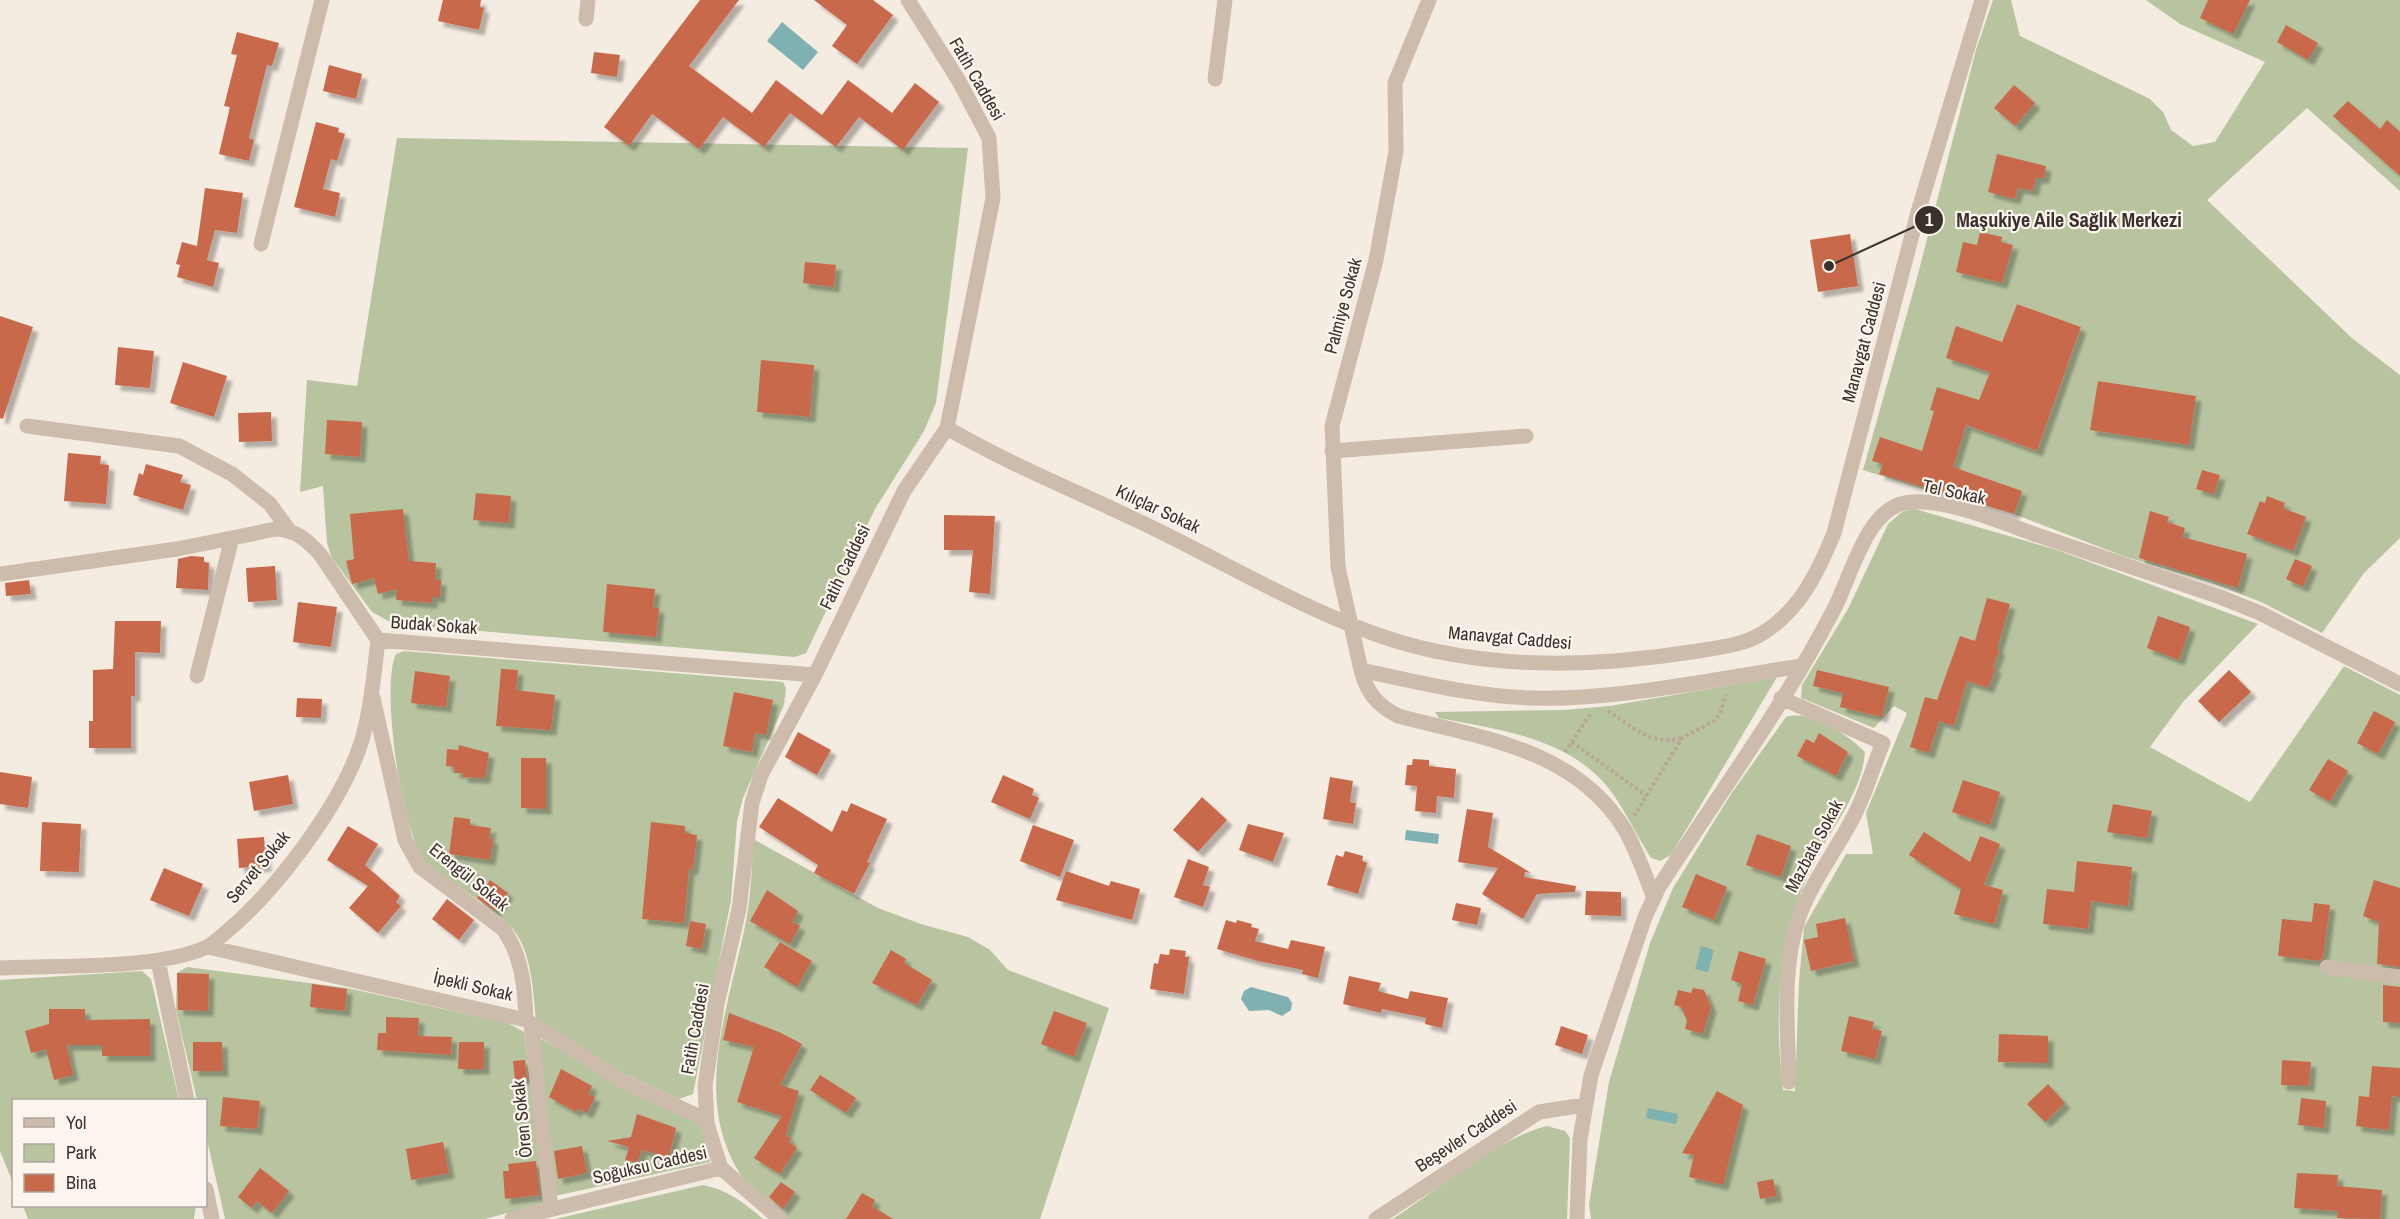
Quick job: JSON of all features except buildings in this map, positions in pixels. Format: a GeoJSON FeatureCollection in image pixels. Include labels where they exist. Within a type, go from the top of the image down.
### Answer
{"type":"FeatureCollection","features":[{"type":"Feature","properties":{"kind":"street"},"geometry":{"type":"LineString","coordinates":[[261,244],[322,0]]}},
{"type":"Feature","properties":{"kind":"street"},"geometry":{"type":"LineString","coordinates":[[586,19],[588,0]]}},
{"type":"Feature","properties":{"kind":"street","name":"Fatih Caddesi"},"geometry":{"type":"LineString","coordinates":[[721,1168],[707,1120],[705,1086],[717,1004],[739,909],[752,803],[761,775],[815,675],[904,491],[947,428],[993,198],[989,138],[959,81],[908,0]]}},
{"type":"Feature","properties":{"kind":"street"},"geometry":{"type":"LineString","coordinates":[[1215,79],[1225,0]]}},
{"type":"Feature","properties":{"kind":"street","name":"Palmiye Sokak"},"geometry":{"type":"LineString","coordinates":[[1352,626],[1338,567],[1332,426],[1376,260],[1396,151],[1395,83],[1429,0]]}},
{"type":"Feature","properties":{"kind":"street","name":"Manavgat Caddesi"},"geometry":{"type":"LineString","coordinates":[[1352,626],[1406,644],[1465,656],[1527,662],[1608,663],[1743,643],[1763,633],[1796,605],[1811,582],[1834,532],[1918,212],[1982,0]]}},
{"type":"Feature","properties":{"kind":"street","name":"Budak Sokak"},"geometry":{"type":"LineString","coordinates":[[27,426],[179,446],[240,480],[270,504],[288,529],[309,542],[320,554],[378,640],[815,675]]}},
{"type":"Feature","properties":{"kind":"street","name":"Kılıçlar Sokak"},"geometry":{"type":"LineString","coordinates":[[947,428],[988,452],[1158,530],[1352,626]]}},
{"type":"Feature","properties":{"kind":"street"},"geometry":{"type":"LineString","coordinates":[[1332,451],[1526,436]]}},
{"type":"Feature","properties":{"kind":"street","name":"Tel Sokak"},"geometry":{"type":"LineString","coordinates":[[1654,898],[1802,666],[1848,580],[1877,519],[1894,505],[1919,502],[1968,512],[2220,597],[2260,613],[2400,684]]}},
{"type":"Feature","properties":{"kind":"street"},"geometry":{"type":"LineString","coordinates":[[0,574],[232,538],[276,528],[288,529]]}},
{"type":"Feature","properties":{"kind":"street"},"geometry":{"type":"LineString","coordinates":[[197,676],[232,538]]}},
{"type":"Feature","properties":{"kind":"street"},"geometry":{"type":"LineString","coordinates":[[1352,626],[1365,686],[1372,698],[1383,708],[1398,716],[1500,741],[1556,764],[1584,783],[1603,800],[1624,829],[1637,853],[1654,898],[1621,984],[1584,1105],[1580,1139],[1577,1219]]}},
{"type":"Feature","properties":{"kind":"street","name":"Servet Sokak"},"geometry":{"type":"LineString","coordinates":[[0,968],[158,961],[208,947],[248,914],[331,805],[348,776],[361,741],[372,692],[378,640]]}},
{"type":"Feature","properties":{"kind":"street"},"geometry":{"type":"LineString","coordinates":[[1361,670],[1463,692],[1530,698],[1610,695],[1802,666]]}},
{"type":"Feature","properties":{"kind":"street","name":"Erengül Sokak"},"geometry":{"type":"LineString","coordinates":[[372,692],[405,840],[413,857],[420,867],[503,928],[510,938],[525,991],[529,1022]]}},
{"type":"Feature","properties":{"kind":"street","name":"Mazbata Sokak"},"geometry":{"type":"LineString","coordinates":[[1781,698],[1883,743],[1855,814],[1808,897],[1799,918],[1792,947],[1788,997],[1789,1082]]}},
{"type":"Feature","properties":{"kind":"street","name":"İpekli Sokak"},"geometry":{"type":"LineString","coordinates":[[208,947],[529,1022],[624,1082],[707,1120]]}},
{"type":"Feature","properties":{"kind":"street"},"geometry":{"type":"LineString","coordinates":[[158,961],[187,1099]]}},
{"type":"Feature","properties":{"kind":"street"},"geometry":{"type":"LineString","coordinates":[[2327,968],[2400,977]]}},
{"type":"Feature","properties":{"kind":"street","name":"Ören Sokak"},"geometry":{"type":"LineString","coordinates":[[529,1022],[552,1209]]}},
{"type":"Feature","properties":{"kind":"street","name":"Beşevler Caddesi"},"geometry":{"type":"LineString","coordinates":[[1376,1219],[1539,1112],[1584,1105]]}},
{"type":"Feature","properties":{"kind":"street","name":"Soğuksu Caddesi"},"geometry":{"type":"LineString","coordinates":[[512,1219],[721,1168],[780,1219]]}},
{"type":"Feature","properties":{"kind":"street"},"geometry":{"type":"LineString","coordinates":[[207,1194],[212,1219]]}},
{"type":"Feature","properties":{"kind":"path"},"geometry":{"type":"LineString","coordinates":[[1556,764],[1593,710],[1602,709],[1651,739],[1670,742],[1682,738],[1714,721],[1720,714],[1729,677]]}},
{"type":"Feature","properties":{"kind":"path"},"geometry":{"type":"LineString","coordinates":[[1624,829],[1682,738]]}},
{"type":"Feature","properties":{"kind":"path"},"geometry":{"type":"LineString","coordinates":[[1572,742],[1647,796]]}},
{"type":"Feature","properties":{"kind":"green space"},"geometry":{"type":"Polygon","coordinates":[[[1993,0],[2011,0],[2020,36],[2150,99],[2163,112],[2171,130],[2193,146],[2215,142],[2265,62],[2180,24],[2146,0],[2400,0],[2400,191],[2307,108],[2207,200],[2353,339],[2400,375],[2400,538],[2364,573],[2322,633],[2261,602],[2212,583],[2123,556],[2014,514],[2021,491],[1948,466],[1939,491],[1923,489],[1863,470],[1917,278],[1976,50],[1993,0]],[[2017,304],[1969,426],[2037,451],[2081,327],[2017,304]]]}},
{"type":"Feature","properties":{"kind":"green space"},"geometry":{"type":"Polygon","coordinates":[[[397,138],[968,148],[936,403],[924,431],[875,509],[806,653],[795,657],[394,624],[372,612],[332,558],[327,543],[323,486],[300,492],[307,380],[357,386],[397,138]]]}},
{"type":"Feature","properties":{"kind":"green space"},"geometry":{"type":"Polygon","coordinates":[[[1915,509],[2057,550],[2258,624],[2183,702],[2150,747],[2250,802],[2344,666],[2400,695],[2400,1219],[1591,1219],[1589,1204],[1609,1082],[1650,943],[1673,888],[1731,794],[1786,717],[1796,716],[1818,720],[1829,725],[1865,752],[1863,767],[1852,796],[1814,863],[1802,891],[1792,918],[1786,946],[1779,1002],[1780,1060],[1783,1090],[1795,1091],[1799,981],[1804,927],[1846,854],[1873,854],[1866,813],[1907,713],[1894,706],[1874,728],[1801,698],[1802,685],[1848,609],[1888,524],[1902,512],[1915,509]]]}},
{"type":"Feature","properties":{"kind":"green space"},"geometry":{"type":"Polygon","coordinates":[[[404,651],[783,682],[786,688],[784,705],[743,798],[737,821],[731,900],[693,1094],[679,1099],[607,1066],[536,1020],[528,960],[519,937],[494,912],[428,866],[419,851],[402,796],[392,728],[392,671],[396,654],[404,651]]]}},
{"type":"Feature","properties":{"kind":"green space"},"geometry":{"type":"Polygon","coordinates":[[[1777,677],[1671,855],[1660,861],[1651,858],[1613,794],[1597,775],[1578,760],[1534,740],[1486,727],[1439,718],[1435,712],[1564,710],[1610,706],[1777,677]]]}},
{"type":"Feature","properties":{"kind":"green space"},"geometry":{"type":"Polygon","coordinates":[[[753,839],[878,908],[921,924],[968,937],[990,950],[1008,970],[1109,1008],[1040,1219],[788,1219],[761,1197],[743,1178],[725,1144],[718,1114],[716,1084],[723,1022],[748,908],[753,839]]]}},
{"type":"Feature","properties":{"kind":"green space"},"geometry":{"type":"Polygon","coordinates":[[[187,967],[347,988],[508,1023],[524,1032],[545,1203],[485,1219],[225,1219],[207,1139],[207,1099],[197,1099],[176,1010],[177,973],[187,967]]]}},
{"type":"Feature","properties":{"kind":"green space"},"geometry":{"type":"Polygon","coordinates":[[[142,971],[151,979],[179,1099],[12,1099],[12,1181],[0,1151],[0,980],[142,971]]]}},
{"type":"Feature","properties":{"kind":"green space"},"geometry":{"type":"Polygon","coordinates":[[[537,1037],[701,1124],[710,1162],[555,1196],[537,1037]]]}},
{"type":"Feature","properties":{"kind":"green space"},"geometry":{"type":"Polygon","coordinates":[[[1547,1126],[1565,1131],[1570,1138],[1567,1219],[1393,1219],[1489,1153],[1529,1132],[1547,1126]]]}},
{"type":"Feature","properties":{"kind":"green space"},"geometry":{"type":"Polygon","coordinates":[[[703,1185],[735,1198],[763,1219],[555,1219],[703,1185]]]}},
{"type":"Feature","properties":{"kind":"green space"},"geometry":{"type":"Polygon","coordinates":[[[23,1207],[196,1207],[194,1219],[28,1219],[23,1207]]]}},
{"type":"Feature","properties":{"kind":"water"},"geometry":{"type":"Polygon","coordinates":[[[782,22],[818,52],[803,70],[767,41],[782,22]]]}},
{"type":"Feature","properties":{"kind":"water"},"geometry":{"type":"Polygon","coordinates":[[[1406,830],[1439,834],[1438,844],[1405,840],[1406,830]]]}},
{"type":"Feature","properties":{"kind":"water"},"geometry":{"type":"Polygon","coordinates":[[[1701,946],[1714,950],[1708,972],[1695,969],[1701,946]]]}},
{"type":"Feature","properties":{"kind":"water"},"geometry":{"type":"Polygon","coordinates":[[[1251,987],[1288,997],[1292,1003],[1291,1010],[1282,1016],[1269,1010],[1249,1011],[1241,999],[1244,991],[1251,987]]]}},
{"type":"Feature","properties":{"kind":"water"},"geometry":{"type":"Polygon","coordinates":[[[1648,1108],[1678,1114],[1676,1124],[1646,1118],[1648,1108]]]}},
{"type":"Feature","properties":{"kind":"place","name":"Maşukiye Aile Sağlık Merkezi"},"geometry":{"type":"Point","coordinates":[1829,266]}}]}
